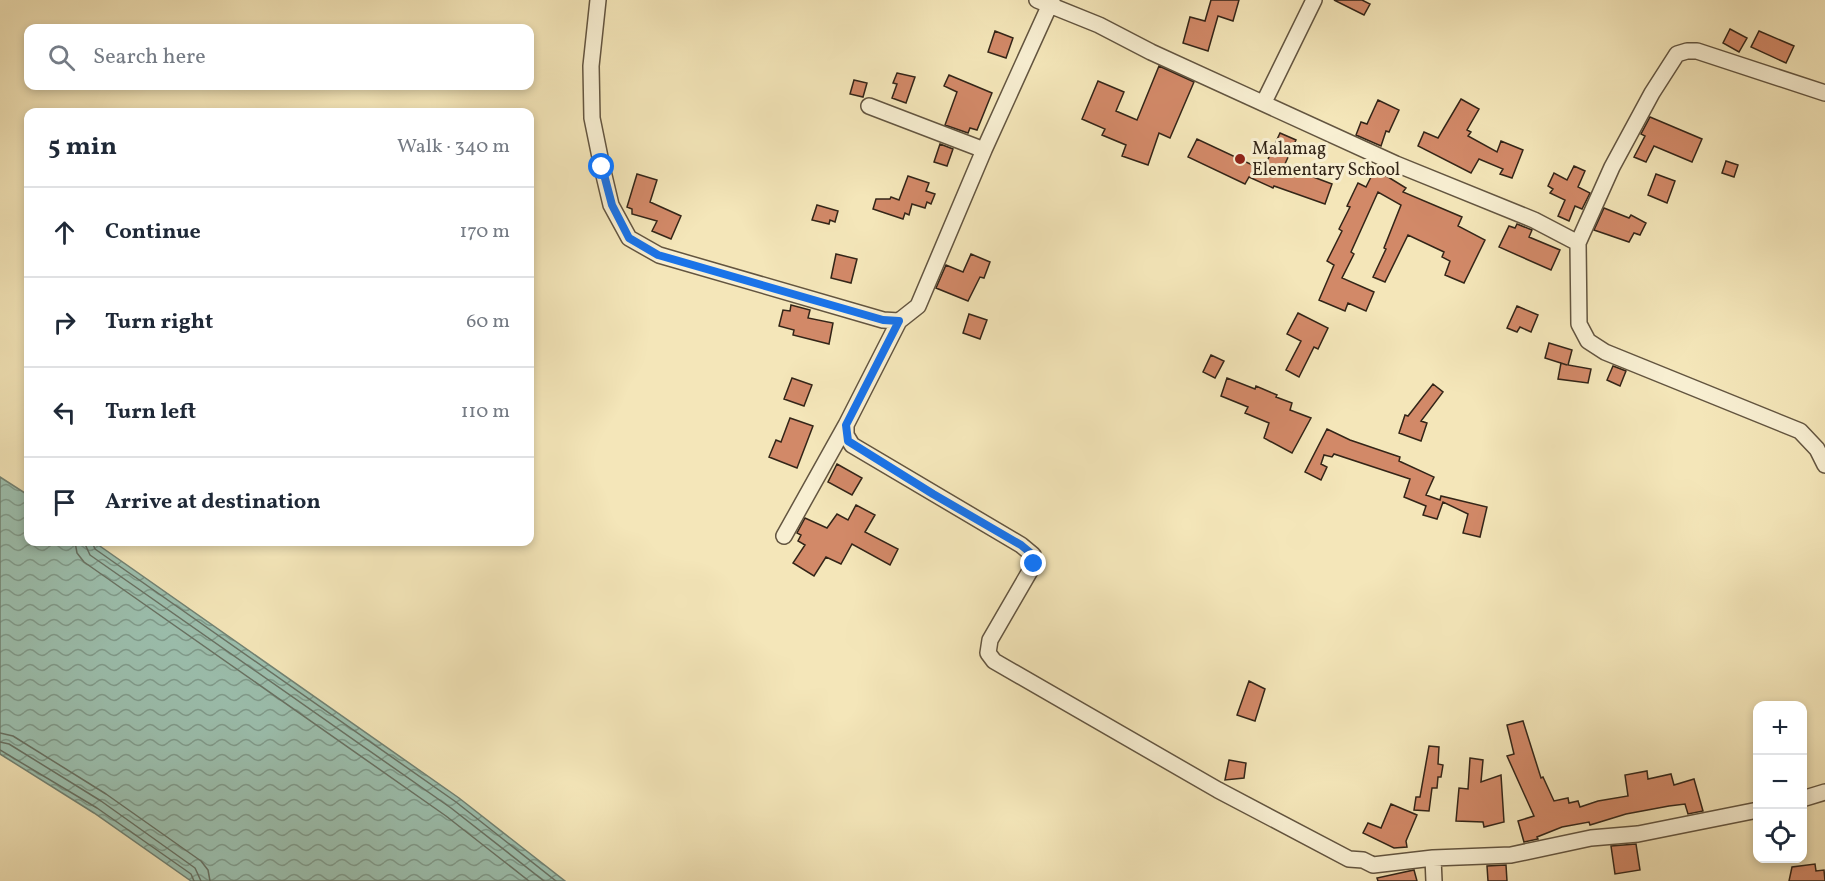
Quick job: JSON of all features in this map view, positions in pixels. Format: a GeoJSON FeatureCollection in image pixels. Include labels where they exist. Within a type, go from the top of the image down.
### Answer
{"type":"FeatureCollection","features":[{"type":"Feature","properties":{"kind":"street"},"geometry":{"type":"LineString","coordinates":[[598,0],[591,66],[592,118],[612,205],[629,238],[658,255],[883,320],[899,321]]}},
{"type":"Feature","properties":{"kind":"street"},"geometry":{"type":"LineString","coordinates":[[1264,102],[1314,0]]}},
{"type":"Feature","properties":{"kind":"street"},"geometry":{"type":"LineString","coordinates":[[784,536],[846,425],[899,321],[918,306],[1046,2],[1396,164],[1534,220],[1578,243]]}},
{"type":"Feature","properties":{"kind":"street"},"geometry":{"type":"LineString","coordinates":[[1825,93],[1697,51],[1677,54],[1652,93],[1612,167],[1578,243],[1579,324],[1588,341],[1605,352],[1800,431],[1817,449],[1825,465]]}},
{"type":"Feature","properties":{"kind":"street"},"geometry":{"type":"LineString","coordinates":[[869,106],[984,150]]}},
{"type":"Feature","properties":{"kind":"street"},"geometry":{"type":"LineString","coordinates":[[846,425],[846,435],[852,445],[1021,545],[1033,555],[1034,564],[990,640],[988,653],[994,661],[1218,790],[1349,859],[1363,860],[1373,865],[1433,858],[1511,855],[1591,838],[1638,834],[1753,811]]}},
{"type":"Feature","properties":{"kind":"street"},"geometry":{"type":"LineString","coordinates":[[1807,798],[1825,792]]}},
{"type":"Feature","properties":{"kind":"street"},"geometry":{"type":"LineString","coordinates":[[1433,858],[1434,881]]}},
{"type":"Feature","properties":{"kind":"water"},"geometry":{"type":"Polygon","coordinates":[[[0,477],[24,492],[24,546],[100,546],[459,798],[565,881],[191,881],[94,813],[0,754],[0,477]]]}},
{"type":"Feature","properties":{"kind":"building"},"geometry":{"type":"Polygon","coordinates":[[[1211,0],[1239,0],[1233,21],[1218,16],[1208,51],[1183,43],[1190,17],[1205,21],[1211,0]]]}},
{"type":"Feature","properties":{"kind":"building"},"geometry":{"type":"Polygon","coordinates":[[[1334,0],[1362,0],[1370,4],[1364,15],[1334,0]]]}},
{"type":"Feature","properties":{"kind":"building"},"geometry":{"type":"Polygon","coordinates":[[[1730,29],[1747,38],[1739,52],[1723,43],[1730,29]]]}},
{"type":"Feature","properties":{"kind":"building"},"geometry":{"type":"Polygon","coordinates":[[[995,31],[1013,38],[1006,58],[988,52],[995,31]]]}},
{"type":"Feature","properties":{"kind":"building"},"geometry":{"type":"Polygon","coordinates":[[[1759,31],[1794,46],[1786,63],[1751,47],[1759,31]]]}},
{"type":"Feature","properties":{"kind":"building"},"geometry":{"type":"Polygon","coordinates":[[[1159,66],[1194,82],[1170,138],[1159,133],[1148,165],[1122,156],[1126,145],[1102,135],[1105,129],[1082,119],[1098,81],[1124,92],[1116,111],[1137,120],[1159,66]]]}},
{"type":"Feature","properties":{"kind":"building"},"geometry":{"type":"Polygon","coordinates":[[[897,73],[915,77],[906,103],[892,98],[897,84],[893,83],[897,73]]]}},
{"type":"Feature","properties":{"kind":"building"},"geometry":{"type":"Polygon","coordinates":[[[949,75],[992,93],[977,130],[970,128],[968,133],[945,125],[957,92],[944,86],[949,75]]]}},
{"type":"Feature","properties":{"kind":"building"},"geometry":{"type":"Polygon","coordinates":[[[854,80],[867,83],[863,97],[850,94],[854,80]]]}},
{"type":"Feature","properties":{"kind":"building"},"geometry":{"type":"Polygon","coordinates":[[[1461,99],[1479,109],[1467,130],[1471,132],[1468,136],[1497,152],[1501,141],[1523,150],[1512,178],[1500,174],[1503,169],[1479,159],[1471,173],[1418,146],[1424,132],[1438,138],[1461,99]]]}},
{"type":"Feature","properties":{"kind":"building"},"geometry":{"type":"Polygon","coordinates":[[[1378,100],[1399,110],[1389,132],[1386,131],[1381,146],[1356,135],[1361,122],[1367,124],[1378,100]]]}},
{"type":"Feature","properties":{"kind":"building"},"geometry":{"type":"Polygon","coordinates":[[[1650,117],[1702,139],[1692,162],[1654,146],[1646,162],[1634,157],[1645,136],[1641,134],[1650,117]]]}},
{"type":"Feature","properties":{"kind":"building"},"geometry":{"type":"Polygon","coordinates":[[[1280,133],[1296,140],[1284,166],[1332,184],[1325,204],[1274,186],[1273,188],[1249,177],[1245,184],[1188,157],[1197,139],[1263,170],[1280,133]]]}},
{"type":"Feature","properties":{"kind":"building"},"geometry":{"type":"Polygon","coordinates":[[[940,144],[953,149],[947,166],[934,162],[940,144]]]}},
{"type":"Feature","properties":{"kind":"building"},"geometry":{"type":"Polygon","coordinates":[[[1726,161],[1738,165],[1734,177],[1722,173],[1726,161]]]}},
{"type":"Feature","properties":{"kind":"building"},"geometry":{"type":"Polygon","coordinates":[[[1574,166],[1585,171],[1578,187],[1590,193],[1582,209],[1575,206],[1569,221],[1558,216],[1565,200],[1550,193],[1553,189],[1548,186],[1554,173],[1567,180],[1574,166]]]}},
{"type":"Feature","properties":{"kind":"building"},"geometry":{"type":"Polygon","coordinates":[[[1375,169],[1406,188],[1403,192],[1462,217],[1458,226],[1485,240],[1464,283],[1445,275],[1450,261],[1442,257],[1444,252],[1408,235],[1385,282],[1373,277],[1386,249],[1384,248],[1401,205],[1378,192],[1351,252],[1354,254],[1342,278],[1374,292],[1366,311],[1348,303],[1345,311],[1319,300],[1334,265],[1327,261],[1342,231],[1339,229],[1358,183],[1366,187],[1375,169]]]}},
{"type":"Feature","properties":{"kind":"building"},"geometry":{"type":"Polygon","coordinates":[[[637,174],[657,180],[650,202],[681,216],[671,239],[652,231],[657,221],[632,214],[632,209],[627,207],[637,174]]]}},
{"type":"Feature","properties":{"kind":"building"},"geometry":{"type":"Polygon","coordinates":[[[1656,174],[1675,181],[1667,203],[1648,195],[1656,174]]]}},
{"type":"Feature","properties":{"kind":"building"},"geometry":{"type":"Polygon","coordinates":[[[908,176],[929,183],[926,191],[935,194],[931,204],[927,202],[925,208],[912,204],[909,215],[905,213],[903,219],[873,209],[876,199],[890,199],[891,197],[899,200],[908,176]]]}},
{"type":"Feature","properties":{"kind":"building"},"geometry":{"type":"Polygon","coordinates":[[[817,205],[838,211],[835,222],[830,220],[829,224],[812,220],[817,205]]]}},
{"type":"Feature","properties":{"kind":"building"},"geometry":{"type":"Polygon","coordinates":[[[1604,208],[1629,218],[1631,215],[1646,223],[1640,235],[1634,233],[1629,242],[1594,230],[1604,208]]]}},
{"type":"Feature","properties":{"kind":"building"},"geometry":{"type":"Polygon","coordinates":[[[1517,224],[1532,230],[1529,237],[1560,250],[1551,270],[1499,247],[1509,226],[1515,228],[1517,224]]]}},
{"type":"Feature","properties":{"kind":"building"},"geometry":{"type":"Polygon","coordinates":[[[836,254],[857,259],[851,283],[831,278],[836,254]]]}},
{"type":"Feature","properties":{"kind":"building"},"geometry":{"type":"Polygon","coordinates":[[[971,254],[990,262],[984,278],[980,277],[968,301],[936,288],[946,265],[963,272],[971,254]]]}},
{"type":"Feature","properties":{"kind":"building"},"geometry":{"type":"Polygon","coordinates":[[[791,305],[810,310],[808,318],[833,323],[829,344],[793,335],[794,330],[779,326],[783,310],[790,311],[791,305]]]}},
{"type":"Feature","properties":{"kind":"building"},"geometry":{"type":"Polygon","coordinates":[[[1517,306],[1538,315],[1531,332],[1520,327],[1517,332],[1507,328],[1517,306]]]}},
{"type":"Feature","properties":{"kind":"building"},"geometry":{"type":"Polygon","coordinates":[[[1298,313],[1328,328],[1318,349],[1314,347],[1299,377],[1286,370],[1301,341],[1287,334],[1298,313]]]}},
{"type":"Feature","properties":{"kind":"building"},"geometry":{"type":"Polygon","coordinates":[[[969,314],[987,320],[980,339],[963,333],[969,314]]]}},
{"type":"Feature","properties":{"kind":"building"},"geometry":{"type":"Polygon","coordinates":[[[1549,343],[1572,350],[1568,365],[1591,369],[1588,383],[1558,379],[1561,363],[1545,358],[1549,343]]]}},
{"type":"Feature","properties":{"kind":"building"},"geometry":{"type":"Polygon","coordinates":[[[1211,355],[1224,361],[1215,378],[1203,372],[1211,355]]]}},
{"type":"Feature","properties":{"kind":"building"},"geometry":{"type":"Polygon","coordinates":[[[1613,366],[1626,371],[1620,386],[1607,380],[1613,366]]]}},
{"type":"Feature","properties":{"kind":"building"},"geometry":{"type":"Polygon","coordinates":[[[792,378],[812,385],[804,406],[784,399],[792,378]]]}},
{"type":"Feature","properties":{"kind":"building"},"geometry":{"type":"Polygon","coordinates":[[[1227,378],[1277,395],[1276,397],[1292,403],[1290,410],[1311,418],[1292,453],[1264,438],[1269,423],[1245,413],[1248,407],[1221,396],[1227,378]]]}},
{"type":"Feature","properties":{"kind":"building"},"geometry":{"type":"Polygon","coordinates":[[[1433,384],[1443,392],[1421,421],[1427,423],[1421,441],[1399,433],[1405,415],[1408,416],[1433,384]]]}},
{"type":"Feature","properties":{"kind":"building"},"geometry":{"type":"Polygon","coordinates":[[[790,418],[813,426],[797,468],[769,457],[776,440],[781,442],[790,418]]]}},
{"type":"Feature","properties":{"kind":"building"},"geometry":{"type":"Polygon","coordinates":[[[1327,429],[1350,440],[1400,457],[1399,461],[1434,477],[1426,495],[1440,500],[1441,496],[1487,507],[1480,537],[1463,533],[1468,514],[1443,502],[1437,519],[1423,515],[1426,506],[1404,497],[1410,479],[1334,454],[1332,457],[1324,455],[1321,464],[1327,467],[1321,480],[1305,472],[1327,429]]]}},
{"type":"Feature","properties":{"kind":"building"},"geometry":{"type":"Polygon","coordinates":[[[837,464],[862,478],[852,495],[828,482],[837,464]]]}},
{"type":"Feature","properties":{"kind":"building"},"geometry":{"type":"Polygon","coordinates":[[[856,505],[875,515],[865,532],[898,549],[890,565],[852,544],[841,564],[826,557],[814,576],[793,563],[805,545],[798,541],[801,535],[797,533],[805,518],[827,528],[837,514],[848,520],[856,505]]]}},
{"type":"Feature","properties":{"kind":"building"},"geometry":{"type":"Polygon","coordinates":[[[1249,681],[1265,689],[1255,721],[1237,715],[1249,681]]]}},
{"type":"Feature","properties":{"kind":"building"},"geometry":{"type":"Polygon","coordinates":[[[1523,721],[1541,778],[1543,777],[1554,801],[1568,798],[1569,803],[1578,801],[1580,807],[1598,801],[1628,796],[1625,775],[1647,771],[1648,779],[1671,774],[1674,785],[1694,779],[1703,811],[1688,814],[1685,804],[1669,806],[1626,814],[1590,825],[1589,822],[1562,827],[1537,837],[1538,839],[1524,842],[1518,821],[1534,816],[1507,756],[1514,754],[1507,725],[1523,721]]]}},
{"type":"Feature","properties":{"kind":"building"},"geometry":{"type":"Polygon","coordinates":[[[1429,746],[1439,747],[1438,764],[1443,765],[1441,777],[1438,777],[1437,788],[1432,788],[1429,811],[1414,810],[1416,797],[1420,797],[1429,746]]]}},
{"type":"Feature","properties":{"kind":"building"},"geometry":{"type":"Polygon","coordinates":[[[1470,758],[1483,760],[1481,782],[1501,775],[1504,822],[1484,827],[1483,822],[1456,821],[1459,788],[1468,789],[1470,758]]]}},
{"type":"Feature","properties":{"kind":"building"},"geometry":{"type":"Polygon","coordinates":[[[1229,760],[1246,763],[1244,778],[1225,780],[1229,760]]]}},
{"type":"Feature","properties":{"kind":"building"},"geometry":{"type":"Polygon","coordinates":[[[1391,804],[1417,815],[1406,841],[1407,847],[1394,848],[1363,833],[1368,823],[1381,828],[1391,804]]]}},
{"type":"Feature","properties":{"kind":"building"},"geometry":{"type":"Polygon","coordinates":[[[1636,844],[1640,870],[1615,874],[1611,846],[1636,844]]]}},
{"type":"Feature","properties":{"kind":"building"},"geometry":{"type":"Polygon","coordinates":[[[1815,864],[1816,871],[1824,870],[1825,881],[1789,881],[1792,867],[1815,864]]]}},
{"type":"Feature","properties":{"kind":"building"},"geometry":{"type":"Polygon","coordinates":[[[1506,865],[1507,881],[1488,881],[1487,866],[1506,865]]]}},
{"type":"Feature","properties":{"kind":"building"},"geometry":{"type":"Polygon","coordinates":[[[1414,870],[1417,881],[1378,881],[1377,878],[1414,870]]]}},
{"type":"Feature","properties":{"kind":"place","name":"Malamag Elementary School"},"geometry":{"type":"Point","coordinates":[1240,159]}},
{"type":"Feature","properties":{"kind":"route"},"geometry":{"type":"LineString","coordinates":[[602,167],[612,205],[629,238],[658,255],[836,304],[883,320],[899,321],[846,425],[848,441],[1021,545],[1033,555],[1034,564]]}}]}
